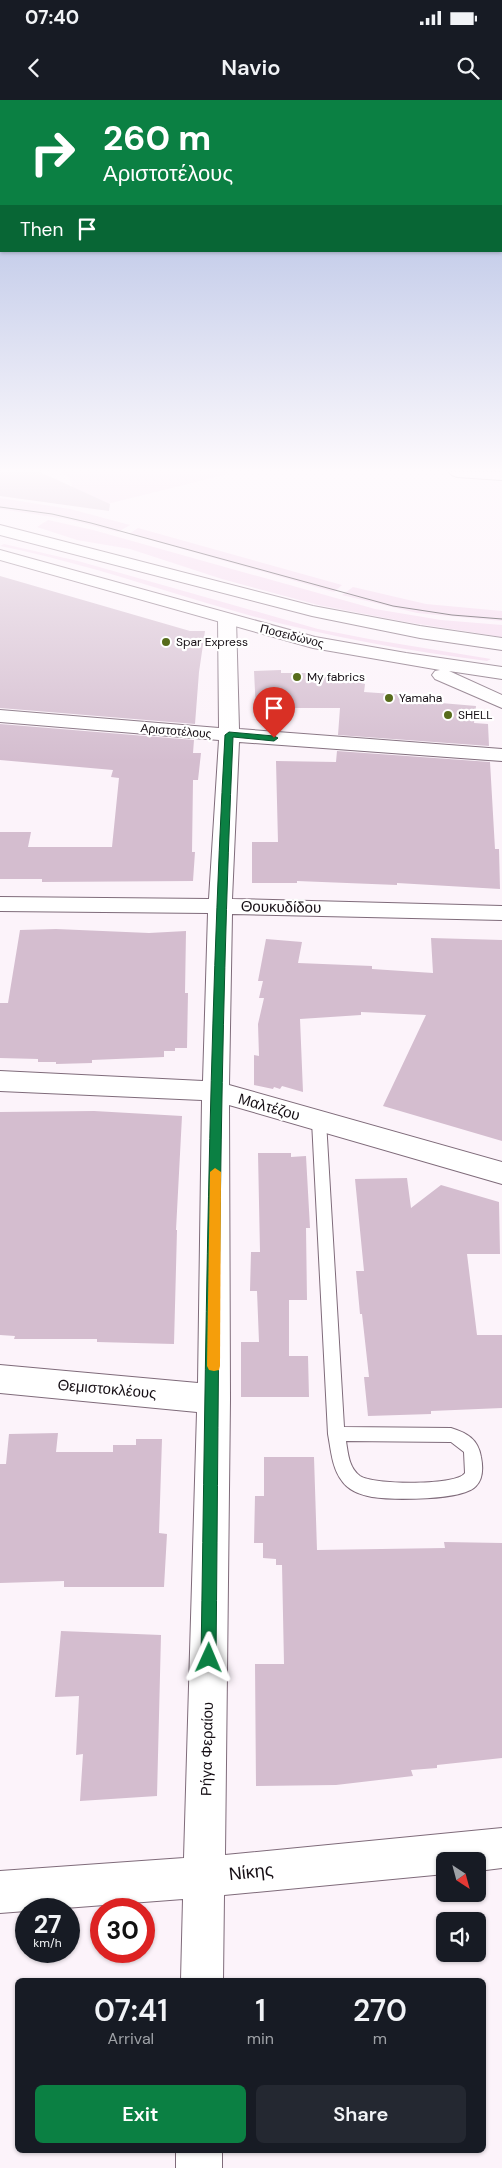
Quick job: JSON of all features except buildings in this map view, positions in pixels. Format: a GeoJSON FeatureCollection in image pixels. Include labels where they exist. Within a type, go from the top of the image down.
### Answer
{"type":"FeatureCollection","features":[{"type":"Feature","properties":{"kind":"main road","name":"Ποσειδώνος"},"geometry":{"type":"LineString","coordinates":[[51,569],[313,642],[406,659],[502,673]]}},
{"type":"Feature","properties":{"kind":"main road","name":"Ποσειδώνος"},"geometry":{"type":"LineString","coordinates":[[148,569],[312,611],[420,632],[502,644]]}},
{"type":"Feature","properties":{"kind":"main road","name":"Ρήγα Φεραίου"},"geometry":{"type":"LineString","coordinates":[[202,1978],[214,1399],[216,1091],[220,906],[229,735],[227,619]]}},
{"type":"Feature","properties":{"kind":"main road"},"geometry":{"type":"LineString","coordinates":[[406,659],[502,702]]}},
{"type":"Feature","properties":{"kind":"main road","name":"Αριστοτέλους"},"geometry":{"type":"LineString","coordinates":[[0,716],[502,755]]}},
{"type":"Feature","properties":{"kind":"main road","name":"Θουκυδίδου"},"geometry":{"type":"LineString","coordinates":[[0,904],[220,906],[502,913]]}},
{"type":"Feature","properties":{"kind":"main road","name":"Μαλτέζου"},"geometry":{"type":"LineString","coordinates":[[0,1081],[216,1091],[502,1173]]}},
{"type":"Feature","properties":{"kind":"main road","name":"Θεμιστοκλέους"},"geometry":{"type":"LineString","coordinates":[[0,1379],[214,1399]]}},
{"type":"Feature","properties":{"kind":"main road","name":"Νίκης"},"geometry":{"type":"LineString","coordinates":[[0,1892],[204,1876],[502,1848]]}},
{"type":"Feature","properties":{"kind":"main road"},"geometry":{"type":"LineString","coordinates":[[198,2168],[199,2153]]}},
{"type":"Feature","properties":{"kind":"lane"},"geometry":{"type":"LineString","coordinates":[[319,1121],[336,1434],[344,1473],[351,1482],[371,1490],[455,1490],[469,1482],[475,1471],[472,1449],[464,1439],[450,1435],[336,1434]]}},
{"type":"Feature","properties":{"kind":"shaded area"},"geometry":{"type":"Polygon","coordinates":[[[90,569],[104,569],[318,629],[491,659],[487,661],[428,653],[310,630],[252,616],[90,569]]]}},
{"type":"Feature","properties":{"kind":"shaded area"},"geometry":{"type":"Polygon","coordinates":[[[190,569],[230,569],[375,609],[441,620],[502,625],[502,637],[406,622],[318,605],[190,569]]]}},
{"type":"Feature","properties":{"kind":"shaded area"},"geometry":{"type":"Polygon","coordinates":[[[251,569],[283,569],[342,585],[334,592],[251,569]]]}},
{"type":"Feature","properties":{"kind":"shaded area"},"geometry":{"type":"Polygon","coordinates":[[[353,587],[426,604],[502,611],[502,621],[417,613],[342,595],[353,587]]]}},
{"type":"Feature","properties":{"kind":"tram line"},"geometry":{"type":"LineString","coordinates":[[257,569],[393,606],[452,615],[502,619]]}},
{"type":"Feature","properties":{"kind":"slow traffic"},"geometry":{"type":"LineString","coordinates":[[214,1366],[215,1172]]}},
{"type":"Feature","properties":{"kind":"place","name":"Spar Express"},"geometry":{"type":"Point","coordinates":[166,642]}},
{"type":"Feature","properties":{"kind":"place","name":"My fabrics"},"geometry":{"type":"Point","coordinates":[297,677]}},
{"type":"Feature","properties":{"kind":"place","name":"Yamaha"},"geometry":{"type":"Point","coordinates":[389,698]}},
{"type":"Feature","properties":{"kind":"place","name":"SHELL"},"geometry":{"type":"Point","coordinates":[448,715]}},
{"type":"Feature","properties":{"kind":"route"},"geometry":{"type":"LineString","coordinates":[[209,1658],[220,906],[229,735],[274,738]]}}]}
